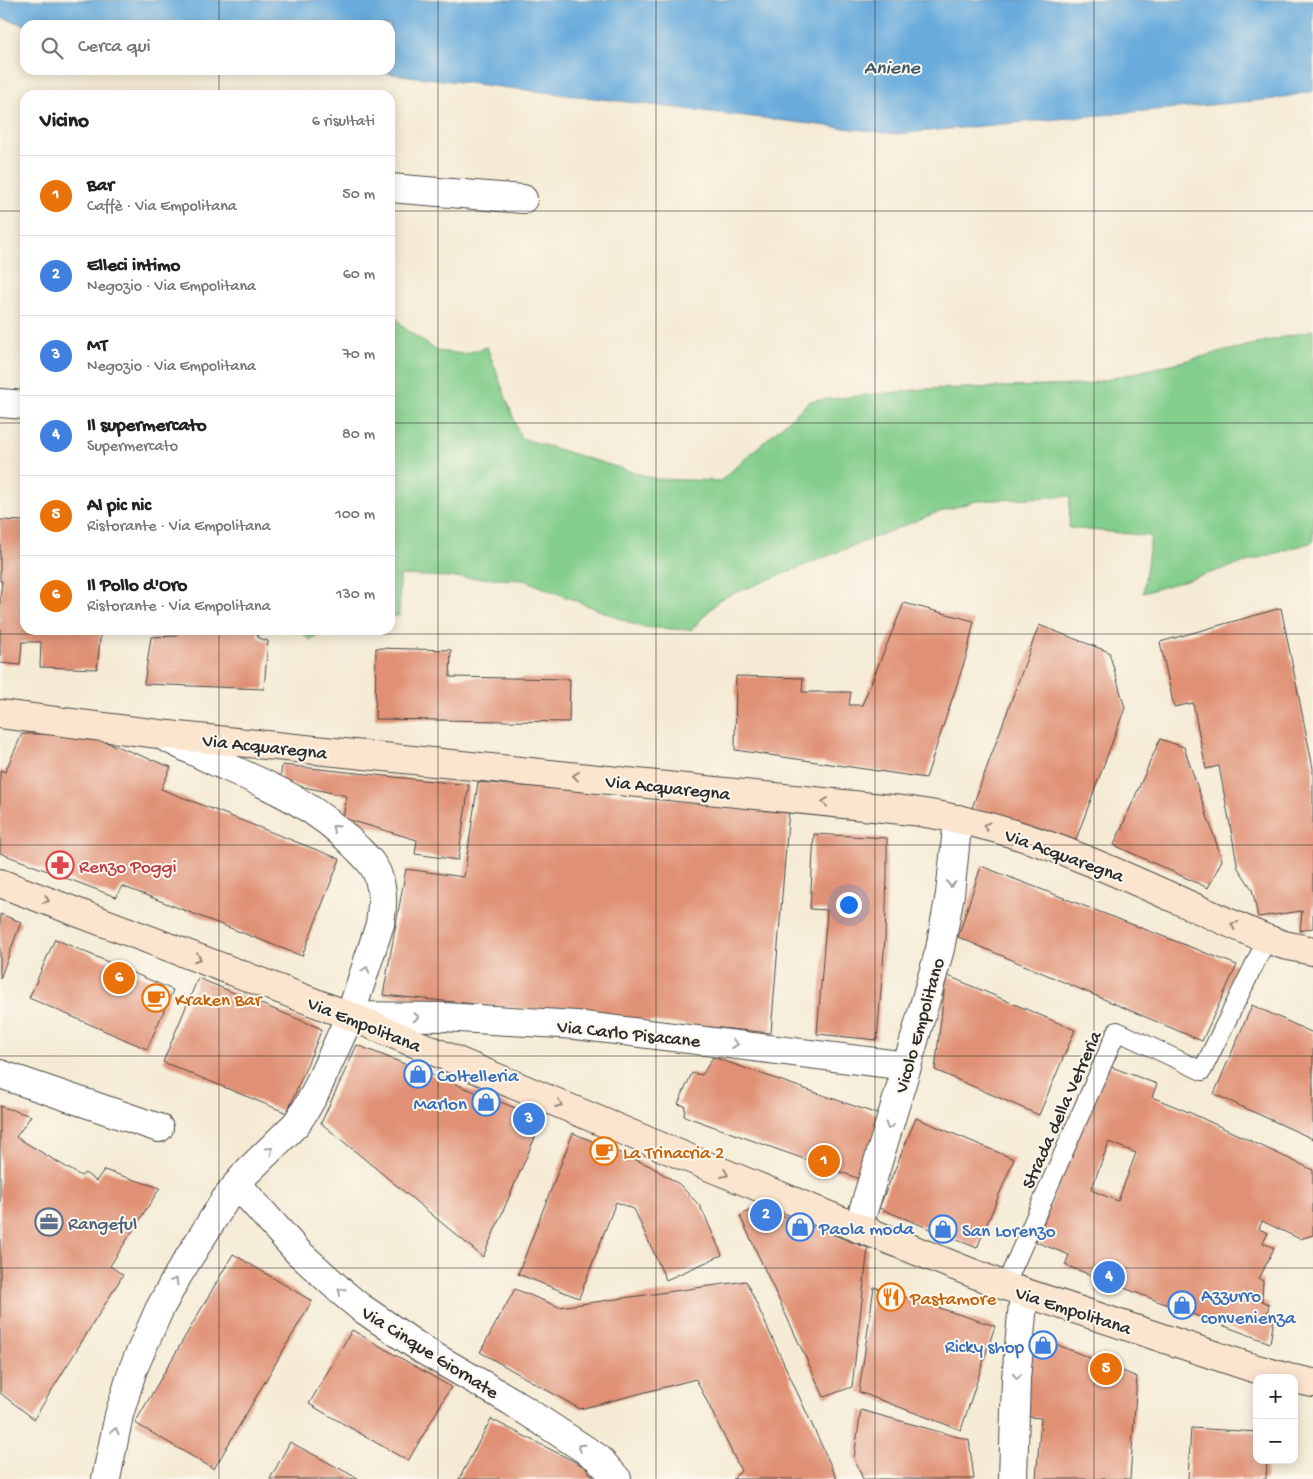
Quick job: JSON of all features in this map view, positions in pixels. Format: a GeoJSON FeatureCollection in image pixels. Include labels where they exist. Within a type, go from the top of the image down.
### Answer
{"type":"FeatureCollection","features":[{"type":"Feature","properties":{"kind":"main road","name":"Via Acquaregna"},"geometry":{"type":"LineString","coordinates":[[0,714],[159,734],[912,811],[958,819],[1021,836],[1080,857],[1267,939],[1284,945],[1313,950]]}},
{"type":"Feature","properties":{"kind":"main road","name":"Via Empolitana"},"geometry":{"type":"LineString","coordinates":[[0,883],[350,1016],[705,1166],[1014,1290],[1275,1374]]}},
{"type":"Feature","properties":{"kind":"main road"},"geometry":{"type":"LineString","coordinates":[[1298,1380],[1313,1383]]}},
{"type":"Feature","properties":{"kind":"street"},"geometry":{"type":"LineString","coordinates":[[395,188],[523,199]]}},
{"type":"Feature","properties":{"kind":"street"},"geometry":{"type":"LineString","coordinates":[[0,402],[20,404]]}},
{"type":"Feature","properties":{"kind":"street"},"geometry":{"type":"LineString","coordinates":[[106,1479],[118,1415],[133,1369],[159,1310],[212,1220],[237,1184],[296,1124],[315,1093],[350,1016],[377,933],[383,896],[379,877],[369,860],[336,828],[280,790],[159,734]]}},
{"type":"Feature","properties":{"kind":"street","name":"Vicolo Empolitano"},"geometry":{"type":"LineString","coordinates":[[858,1228],[937,959],[950,894],[958,819]]}},
{"type":"Feature","properties":{"kind":"street","name":"Via Carlo Pisacane"},"geometry":{"type":"LineString","coordinates":[[350,1016],[443,1017],[576,1024],[907,1066]]}},
{"type":"Feature","properties":{"kind":"street"},"geometry":{"type":"LineString","coordinates":[[0,1074],[159,1128]]}},
{"type":"Feature","properties":{"kind":"street","name":"Via Cinque Giornate"},"geometry":{"type":"LineString","coordinates":[[237,1184],[297,1251],[343,1293],[423,1350],[511,1401],[598,1458],[617,1479]]}},
{"type":"Feature","properties":{"kind":"street"},"geometry":{"type":"LineString","coordinates":[[1013,1479],[1016,1379],[1014,1290]]}},
{"type":"Feature","properties":{"kind":"lane","name":"Strada della Vetreria"},"geometry":{"type":"LineString","coordinates":[[1014,1290],[1117,1031],[1202,1071],[1267,939]]}},
{"type":"Feature","properties":{"kind":"green space"},"geometry":{"type":"Polygon","coordinates":[[[395,316],[403,327],[437,351],[464,354],[487,347],[521,438],[656,479],[720,481],[810,401],[925,389],[1084,385],[1313,330],[1313,542],[1143,593],[1151,536],[1069,528],[1070,496],[976,501],[933,514],[720,599],[691,630],[641,627],[524,580],[400,575],[399,616],[395,616],[395,316]]]}},
{"type":"Feature","properties":{"kind":"green space"},"geometry":{"type":"Polygon","coordinates":[[[304,635],[317,635],[310,640],[304,635]]]}},
{"type":"Feature","properties":{"kind":"water","name":"Aniene"},"geometry":{"type":"Polygon","coordinates":[[[0,0],[1313,0],[1313,91],[1274,99],[895,134],[395,74],[395,20],[20,20],[20,23],[0,17],[0,0]]]}},
{"type":"Feature","properties":{"kind":"building"},"geometry":{"type":"Polygon","coordinates":[[[0,520],[20,521],[20,635],[100,635],[97,669],[40,667],[41,642],[22,642],[20,665],[0,663],[0,598],[2,581],[0,581],[0,520]]]}},
{"type":"Feature","properties":{"kind":"building"},"geometry":{"type":"Polygon","coordinates":[[[904,603],[974,621],[967,654],[926,778],[735,750],[736,676],[803,678],[802,692],[851,692],[849,705],[862,705],[904,603]]]}},
{"type":"Feature","properties":{"kind":"building"},"geometry":{"type":"Polygon","coordinates":[[[1281,608],[1313,768],[1313,928],[1300,931],[1302,911],[1258,917],[1252,889],[1238,868],[1219,766],[1206,769],[1193,703],[1174,707],[1160,642],[1281,608]]]}},
{"type":"Feature","properties":{"kind":"building"},"geometry":{"type":"Polygon","coordinates":[[[1039,625],[1109,652],[1125,708],[1072,850],[972,808],[1039,625]]]}},
{"type":"Feature","properties":{"kind":"building"},"geometry":{"type":"Polygon","coordinates":[[[258,635],[258,638],[268,641],[264,689],[144,684],[151,637],[258,635]]]}},
{"type":"Feature","properties":{"kind":"building"},"geometry":{"type":"Polygon","coordinates":[[[376,648],[451,650],[450,677],[570,679],[569,722],[375,719],[376,648]]]}},
{"type":"Feature","properties":{"kind":"building"},"geometry":{"type":"Polygon","coordinates":[[[22,734],[84,734],[171,767],[161,789],[340,859],[302,956],[122,886],[116,897],[0,853],[0,770],[5,772],[22,734]]]}},
{"type":"Feature","properties":{"kind":"building"},"geometry":{"type":"Polygon","coordinates":[[[1160,739],[1184,747],[1222,860],[1208,888],[1114,845],[1160,739]]]}},
{"type":"Feature","properties":{"kind":"building"},"geometry":{"type":"Polygon","coordinates":[[[282,765],[469,785],[458,860],[415,854],[417,840],[343,818],[347,796],[280,782],[282,765]]]}},
{"type":"Feature","properties":{"kind":"building"},"geometry":{"type":"Polygon","coordinates":[[[478,782],[789,809],[771,1033],[383,995],[406,869],[464,877],[478,782]]]}},
{"type":"Feature","properties":{"kind":"building"},"geometry":{"type":"Polygon","coordinates":[[[814,834],[887,838],[885,939],[877,1040],[817,1034],[827,910],[810,909],[814,834]]]}},
{"type":"Feature","properties":{"kind":"building"},"geometry":{"type":"Polygon","coordinates":[[[981,866],[1237,965],[1202,1041],[958,937],[981,866]]]}},
{"type":"Feature","properties":{"kind":"building"},"geometry":{"type":"Polygon","coordinates":[[[0,914],[21,922],[0,979],[0,914]]]}},
{"type":"Feature","properties":{"kind":"building"},"geometry":{"type":"Polygon","coordinates":[[[55,939],[173,990],[147,1049],[29,998],[55,939]]]}},
{"type":"Feature","properties":{"kind":"building"},"geometry":{"type":"Polygon","coordinates":[[[946,975],[1075,1030],[1039,1115],[935,1070],[946,975]]]}},
{"type":"Feature","properties":{"kind":"building"},"geometry":{"type":"Polygon","coordinates":[[[198,978],[322,1029],[287,1113],[163,1062],[198,978]]]}},
{"type":"Feature","properties":{"kind":"building"},"geometry":{"type":"Polygon","coordinates":[[[1252,1005],[1313,1033],[1313,1139],[1214,1094],[1252,1005]]]}},
{"type":"Feature","properties":{"kind":"building"},"geometry":{"type":"Polygon","coordinates":[[[357,1045],[543,1119],[483,1257],[321,1123],[357,1045]]]}},
{"type":"Feature","properties":{"kind":"building"},"geometry":{"type":"Polygon","coordinates":[[[713,1057],[880,1115],[860,1179],[684,1116],[685,1106],[678,1104],[692,1073],[702,1075],[713,1057]]]}},
{"type":"Feature","properties":{"kind":"building"},"geometry":{"type":"Polygon","coordinates":[[[1106,1065],[1157,1084],[1152,1097],[1191,1113],[1313,1170],[1313,1235],[1300,1239],[1262,1221],[1259,1229],[1268,1233],[1263,1243],[1274,1248],[1259,1279],[1263,1281],[1262,1301],[1269,1304],[1267,1316],[1274,1319],[1270,1343],[1065,1265],[1069,1255],[1036,1242],[1106,1065]],[[1109,1142],[1091,1190],[1118,1201],[1136,1153],[1109,1142]]]}},
{"type":"Feature","properties":{"kind":"building"},"geometry":{"type":"Polygon","coordinates":[[[0,1106],[31,1116],[16,1137],[81,1176],[85,1173],[96,1181],[104,1170],[160,1188],[110,1266],[123,1275],[34,1419],[0,1393],[0,1106]]]}},
{"type":"Feature","properties":{"kind":"building"},"geometry":{"type":"Polygon","coordinates":[[[916,1118],[1014,1159],[977,1248],[879,1208],[916,1118]]]}},
{"type":"Feature","properties":{"kind":"building"},"geometry":{"type":"Polygon","coordinates":[[[573,1133],[650,1166],[679,1184],[699,1205],[722,1255],[666,1280],[634,1209],[616,1202],[579,1298],[518,1274],[573,1133]]]}},
{"type":"Feature","properties":{"kind":"building"},"geometry":{"type":"Polygon","coordinates":[[[757,1206],[868,1248],[852,1387],[824,1397],[740,1216],[757,1206]]]}},
{"type":"Feature","properties":{"kind":"building"},"geometry":{"type":"Polygon","coordinates":[[[233,1254],[312,1301],[214,1469],[135,1423],[233,1254]]]}},
{"type":"Feature","properties":{"kind":"building"},"geometry":{"type":"Polygon","coordinates":[[[746,1281],[837,1479],[733,1479],[741,1471],[696,1379],[580,1409],[480,1352],[515,1289],[559,1307],[746,1281]]]}},
{"type":"Feature","properties":{"kind":"building"},"geometry":{"type":"Polygon","coordinates":[[[874,1287],[995,1326],[961,1430],[859,1392],[874,1287]]]}},
{"type":"Feature","properties":{"kind":"building"},"geometry":{"type":"Polygon","coordinates":[[[352,1330],[451,1387],[408,1461],[309,1404],[352,1330]]]}},
{"type":"Feature","properties":{"kind":"building"},"geometry":{"type":"Polygon","coordinates":[[[1026,1332],[1137,1377],[1130,1479],[1036,1479],[1041,1418],[1019,1416],[1026,1332]]]}},
{"type":"Feature","properties":{"kind":"building"},"geometry":{"type":"Polygon","coordinates":[[[861,1410],[969,1440],[974,1479],[863,1479],[854,1458],[861,1410]]]}},
{"type":"Feature","properties":{"kind":"building"},"geometry":{"type":"Polygon","coordinates":[[[491,1419],[585,1467],[595,1479],[459,1479],[491,1419]]]}},
{"type":"Feature","properties":{"kind":"building"},"geometry":{"type":"Polygon","coordinates":[[[1191,1428],[1253,1432],[1253,1464],[1267,1464],[1266,1479],[1188,1479],[1191,1428]]]}},
{"type":"Feature","properties":{"kind":"building"},"geometry":{"type":"Polygon","coordinates":[[[290,1442],[359,1479],[270,1479],[290,1442]]]}},
{"type":"Feature","properties":{"kind":"place","name":"Renzo Poggi"},"geometry":{"type":"Point","coordinates":[60,865]}},
{"type":"Feature","properties":{"kind":"place","name":"Il Pollo d'Oro"},"geometry":{"type":"Point","coordinates":[119,978]}},
{"type":"Feature","properties":{"kind":"place","name":"Kraken Bar"},"geometry":{"type":"Point","coordinates":[156,998]}},
{"type":"Feature","properties":{"kind":"place","name":"Coltelleria"},"geometry":{"type":"Point","coordinates":[418,1074]}},
{"type":"Feature","properties":{"kind":"place","name":"Marlon"},"geometry":{"type":"Point","coordinates":[486,1102]}},
{"type":"Feature","properties":{"kind":"place","name":"MT"},"geometry":{"type":"Point","coordinates":[529,1119]}},
{"type":"Feature","properties":{"kind":"place","name":"La Trinacria 2"},"geometry":{"type":"Point","coordinates":[604,1151]}},
{"type":"Feature","properties":{"kind":"place","name":"Bar"},"geometry":{"type":"Point","coordinates":[824,1161]}},
{"type":"Feature","properties":{"kind":"place","name":"Elleci intimo"},"geometry":{"type":"Point","coordinates":[766,1215]}},
{"type":"Feature","properties":{"kind":"place","name":"Rangeful"},"geometry":{"type":"Point","coordinates":[49,1222]}},
{"type":"Feature","properties":{"kind":"place","name":"Paola moda"},"geometry":{"type":"Point","coordinates":[800,1227]}},
{"type":"Feature","properties":{"kind":"place","name":"San Lorenzo"},"geometry":{"type":"Point","coordinates":[943,1229]}},
{"type":"Feature","properties":{"kind":"place","name":"Il supermercato"},"geometry":{"type":"Point","coordinates":[1109,1277]}},
{"type":"Feature","properties":{"kind":"place","name":"Pastamore"},"geometry":{"type":"Point","coordinates":[891,1297]}},
{"type":"Feature","properties":{"kind":"place","name":"Azzurro convenienza"},"geometry":{"type":"Point","coordinates":[1182,1305]}},
{"type":"Feature","properties":{"kind":"place","name":"Ricky shop"},"geometry":{"type":"Point","coordinates":[1043,1345]}},
{"type":"Feature","properties":{"kind":"place","name":"Al pic nic"},"geometry":{"type":"Point","coordinates":[1106,1369]}}]}
